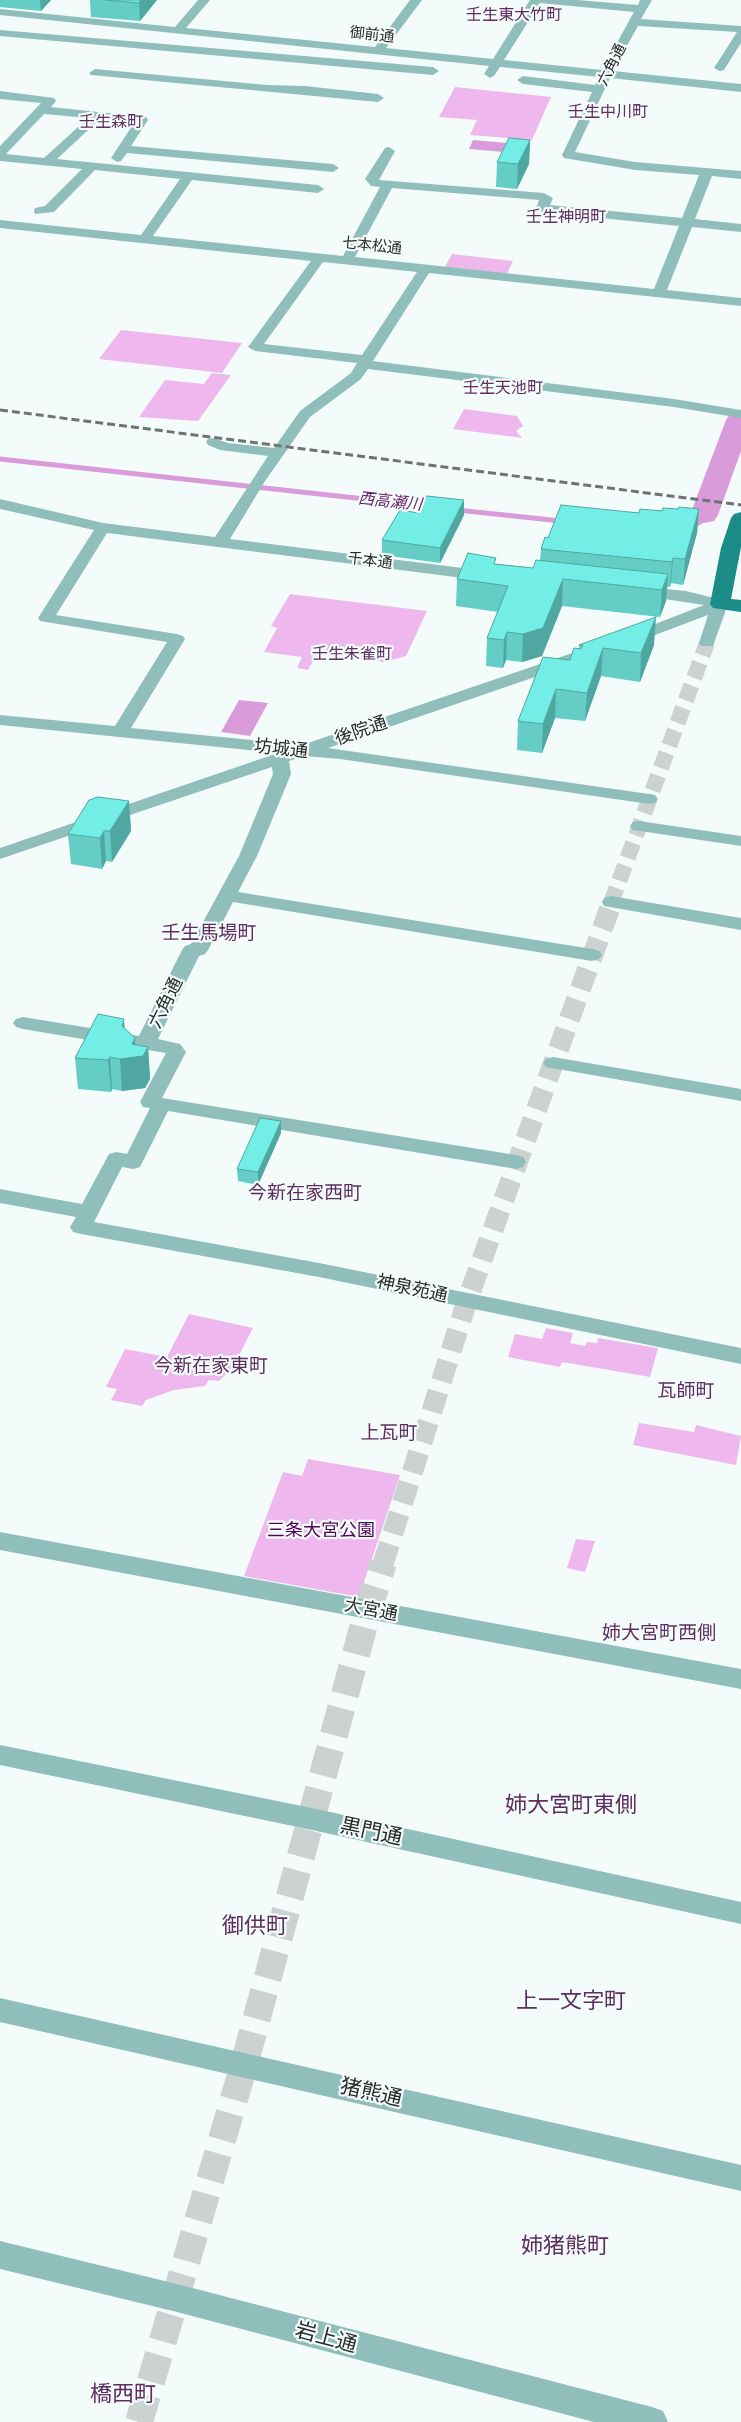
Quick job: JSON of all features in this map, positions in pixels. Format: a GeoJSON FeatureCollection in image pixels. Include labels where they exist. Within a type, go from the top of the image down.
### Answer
{"type":"FeatureCollection","features":[{"type":"Feature","properties":{"kind":"main road"},"geometry":{"type":"LineString","coordinates":[[741,518],[731,548],[720,604],[741,606]]}},
{"type":"Feature","properties":{"kind":"street"},"geometry":{"type":"LineString","coordinates":[[177,31],[204,0]]}},
{"type":"Feature","properties":{"kind":"street"},"geometry":{"type":"LineString","coordinates":[[378,51],[416,0]]}},
{"type":"Feature","properties":{"kind":"street"},"geometry":{"type":"LineString","coordinates":[[536,0],[496,63],[494,77],[600,89]]}},
{"type":"Feature","properties":{"kind":"street"},"geometry":{"type":"LineString","coordinates":[[540,0],[643,4]]}},
{"type":"Feature","properties":{"kind":"street","name":"六角通"},"geometry":{"type":"LineString","coordinates":[[643,4],[606,74],[568,153],[569,156],[635,166],[707,172]]}},
{"type":"Feature","properties":{"kind":"street","name":"御前通"},"geometry":{"type":"LineString","coordinates":[[0,12],[82,16],[93,22],[741,88]]}},
{"type":"Feature","properties":{"kind":"street"},"geometry":{"type":"LineString","coordinates":[[76,40],[93,22]]}},
{"type":"Feature","properties":{"kind":"street"},"geometry":{"type":"LineString","coordinates":[[634,22],[741,29]]}},
{"type":"Feature","properties":{"kind":"street"},"geometry":{"type":"LineString","coordinates":[[0,33],[442,72]]}},
{"type":"Feature","properties":{"kind":"street"},"geometry":{"type":"LineString","coordinates":[[720,68],[741,34]]}},
{"type":"Feature","properties":{"kind":"street"},"geometry":{"type":"LineString","coordinates":[[95,72],[378,98]]}},
{"type":"Feature","properties":{"kind":"street"},"geometry":{"type":"LineString","coordinates":[[0,95],[50,101],[0,155]]}},
{"type":"Feature","properties":{"kind":"street"},"geometry":{"type":"LineString","coordinates":[[41,110],[142,120],[110,168]]}},
{"type":"Feature","properties":{"kind":"street"},"geometry":{"type":"LineString","coordinates":[[48,161],[97,116]]}},
{"type":"Feature","properties":{"kind":"street"},"geometry":{"type":"LineString","coordinates":[[124,149],[333,168]]}},
{"type":"Feature","properties":{"kind":"street"},"geometry":{"type":"LineString","coordinates":[[389,151],[371,179],[375,182],[544,196],[547,198],[542,208],[741,228]]}},
{"type":"Feature","properties":{"kind":"street"},"geometry":{"type":"LineString","coordinates":[[0,155],[318,189]]}},
{"type":"Feature","properties":{"kind":"street"},"geometry":{"type":"LineString","coordinates":[[40,211],[49,209],[60,200],[92,166]]}},
{"type":"Feature","properties":{"kind":"street"},"geometry":{"type":"LineString","coordinates":[[660,292],[707,172],[741,175]]}},
{"type":"Feature","properties":{"kind":"street"},"geometry":{"type":"LineString","coordinates":[[146,239],[188,176]]}},
{"type":"Feature","properties":{"kind":"street"},"geometry":{"type":"LineString","coordinates":[[347,260],[388,184]]}},
{"type":"Feature","properties":{"kind":"street","name":"七本松通"},"geometry":{"type":"LineString","coordinates":[[0,224],[741,302]]}},
{"type":"Feature","properties":{"kind":"street"},"geometry":{"type":"LineString","coordinates":[[320,257],[255,347],[674,403],[741,414]]}},
{"type":"Feature","properties":{"kind":"street"},"geometry":{"type":"LineString","coordinates":[[220,542],[255,485],[305,414],[350,382],[426,268]]}},
{"type":"Feature","properties":{"kind":"street"},"geometry":{"type":"LineString","coordinates":[[213,442],[225,446],[278,453]]}},
{"type":"Feature","properties":{"kind":"street","name":"千本通"},"geometry":{"type":"LineString","coordinates":[[0,504],[103,528],[503,577]]}},
{"type":"Feature","properties":{"kind":"street"},"geometry":{"type":"LineString","coordinates":[[103,528],[46,618],[177,639],[120,732]]}},
{"type":"Feature","properties":{"kind":"street"},"geometry":{"type":"LineString","coordinates":[[619,589],[686,596],[720,604],[707,643]]}},
{"type":"Feature","properties":{"kind":"street","name":"後院通"},"geometry":{"type":"LineString","coordinates":[[0,854],[674,624],[720,604]]}},
{"type":"Feature","properties":{"kind":"street","name":"坊城通"},"geometry":{"type":"LineString","coordinates":[[0,720],[306,751],[649,799]]}},
{"type":"Feature","properties":{"kind":"street","name":"六角通"},"geometry":{"type":"LineString","coordinates":[[162,1104],[150,1102],[176,1052],[173,1048],[146,1044],[192,950],[198,950],[248,856],[282,774],[280,760]]}},
{"type":"Feature","properties":{"kind":"street"},"geometry":{"type":"LineString","coordinates":[[639,826],[741,841]]}},
{"type":"Feature","properties":{"kind":"street"},"geometry":{"type":"LineString","coordinates":[[227,896],[592,955]]}},
{"type":"Feature","properties":{"kind":"street"},"geometry":{"type":"LineString","coordinates":[[611,902],[741,924]]}},
{"type":"Feature","properties":{"kind":"street"},"geometry":{"type":"LineString","coordinates":[[23,1023],[146,1044]]}},
{"type":"Feature","properties":{"kind":"street"},"geometry":{"type":"LineString","coordinates":[[552,1063],[741,1095]]}},
{"type":"Feature","properties":{"kind":"street"},"geometry":{"type":"LineString","coordinates":[[85,1220],[116,1159],[133,1162],[162,1104],[516,1162]]}},
{"type":"Feature","properties":{"kind":"street","name":"神泉苑通"},"geometry":{"type":"LineString","coordinates":[[0,1196],[85,1220],[741,1356]]}},
{"type":"Feature","properties":{"kind":"street","name":"大宮通"},"geometry":{"type":"LineString","coordinates":[[0,1541],[741,1679]]}},
{"type":"Feature","properties":{"kind":"street","name":"黒門通"},"geometry":{"type":"LineString","coordinates":[[0,1755],[303,1817],[741,1913]]}},
{"type":"Feature","properties":{"kind":"street","name":"猪熊通"},"geometry":{"type":"LineString","coordinates":[[0,2010],[741,2178]]}},
{"type":"Feature","properties":{"kind":"street","name":"岩上通"},"geometry":{"type":"LineString","coordinates":[[0,2255],[177,2298],[652,2422]]}},
{"type":"Feature","properties":{"kind":"green space"},"geometry":{"type":"Polygon","coordinates":[[[455,87],[551,97],[532,140],[470,135],[477,120],[439,117],[455,87]]]}},
{"type":"Feature","properties":{"kind":"green space"},"geometry":{"type":"Polygon","coordinates":[[[452,254],[513,261],[507,274],[445,267],[452,254]]]}},
{"type":"Feature","properties":{"kind":"green space"},"geometry":{"type":"Polygon","coordinates":[[[121,330],[242,343],[222,373],[99,359],[121,330]]]}},
{"type":"Feature","properties":{"kind":"green space"},"geometry":{"type":"Polygon","coordinates":[[[212,373],[231,375],[198,421],[139,417],[165,380],[204,384],[212,373]]]}},
{"type":"Feature","properties":{"kind":"green space"},"geometry":{"type":"Polygon","coordinates":[[[464,409],[517,416],[523,426],[516,431],[522,438],[453,429],[464,409]]]}},
{"type":"Feature","properties":{"kind":"green space"},"geometry":{"type":"Polygon","coordinates":[[[290,594],[427,611],[406,656],[385,662],[317,654],[308,670],[297,668],[302,657],[264,652],[277,628],[271,626],[290,594]]]}},
{"type":"Feature","properties":{"kind":"green space"},"geometry":{"type":"Polygon","coordinates":[[[189,1314],[253,1328],[233,1367],[219,1381],[209,1380],[205,1386],[174,1390],[146,1400],[142,1406],[111,1400],[117,1389],[106,1387],[125,1349],[167,1357],[189,1314]]]}},
{"type":"Feature","properties":{"kind":"green space"},"geometry":{"type":"Polygon","coordinates":[[[546,1328],[573,1333],[570,1343],[585,1346],[587,1342],[597,1343],[598,1338],[658,1348],[650,1377],[562,1362],[560,1367],[508,1357],[515,1334],[542,1339],[546,1328]]]}},
{"type":"Feature","properties":{"kind":"green space"},"geometry":{"type":"Polygon","coordinates":[[[639,1423],[694,1432],[696,1425],[741,1436],[736,1465],[633,1445],[639,1423]]]}},
{"type":"Feature","properties":{"kind":"green space","name":"三条大宮公園"},"geometry":{"type":"Polygon","coordinates":[[[308,1459],[400,1475],[359,1597],[244,1576],[283,1472],[302,1476],[308,1459]]]}},
{"type":"Feature","properties":{"kind":"green space"},"geometry":{"type":"Polygon","coordinates":[[[576,1539],[595,1541],[585,1572],[567,1568],[576,1539]]]}},
{"type":"Feature","properties":{"kind":"shaded area"},"geometry":{"type":"Polygon","coordinates":[[[473,140],[519,144],[515,153],[469,149],[473,140]]]}},
{"type":"Feature","properties":{"kind":"shaded area"},"geometry":{"type":"Polygon","coordinates":[[[239,700],[268,703],[250,736],[221,732],[239,700]]]}},
{"type":"Feature","properties":{"kind":"building"},"geometry":{"type":"Polygon","coordinates":[[[106,0],[141,0],[139,3],[106,0]]]}},
{"type":"Feature","properties":{"kind":"building"},"geometry":{"type":"Polygon","coordinates":[[[509,138],[530,140],[518,164],[497,162],[509,138]]]}},
{"type":"Feature","properties":{"kind":"building"},"geometry":{"type":"Polygon","coordinates":[[[427,496],[464,500],[440,548],[382,540],[400,510],[419,513],[427,496]]]}},
{"type":"Feature","properties":{"kind":"building"},"geometry":{"type":"Polygon","coordinates":[[[561,505],[639,513],[640,509],[662,511],[663,508],[678,509],[679,507],[699,509],[685,559],[673,558],[672,562],[541,549],[545,537],[548,538],[561,505]]]}},
{"type":"Feature","properties":{"kind":"building"},"geometry":{"type":"Polygon","coordinates":[[[468,553],[496,558],[494,564],[533,568],[536,560],[668,574],[662,590],[563,579],[543,628],[523,634],[507,632],[504,640],[487,638],[508,586],[457,579],[468,553]]]}},
{"type":"Feature","properties":{"kind":"building"},"geometry":{"type":"Polygon","coordinates":[[[656,617],[641,653],[603,648],[587,693],[556,689],[543,724],[518,721],[543,657],[570,660],[574,648],[581,649],[583,645],[579,645],[656,617]]]}},
{"type":"Feature","properties":{"kind":"building"},"geometry":{"type":"Polygon","coordinates":[[[98,797],[129,801],[110,831],[104,831],[100,838],[68,834],[89,800],[98,797]]]}},
{"type":"Feature","properties":{"kind":"building"},"geometry":{"type":"Polygon","coordinates":[[[98,1014],[124,1019],[122,1026],[135,1038],[132,1044],[148,1047],[143,1056],[120,1059],[110,1057],[108,1060],[75,1058],[98,1014]]]}},
{"type":"Feature","properties":{"kind":"building"},"geometry":{"type":"Polygon","coordinates":[[[260,1118],[281,1121],[258,1172],[237,1169],[260,1118]]]}},
{"type":"Feature","properties":{"kind":"waterway","name":"西高瀬川"},"geometry":{"type":"LineString","coordinates":[[704,515],[739,420]]}},
{"type":"Feature","properties":{"kind":"waterway","name":"西高瀬川"},"geometry":{"type":"LineString","coordinates":[[0,459],[429,506]]}},
{"type":"Feature","properties":{"kind":"waterway","name":"西高瀬川"},"geometry":{"type":"LineString","coordinates":[[457,510],[561,521]]}},
{"type":"Feature","properties":{"kind":"waterway","name":"西高瀬川"},"geometry":{"type":"LineString","coordinates":[[690,527],[700,522],[704,515]]}},
{"type":"Feature","properties":{"kind":"tunnel"},"geometry":{"type":"LineString","coordinates":[[611,903],[707,643]]}},
{"type":"Feature","properties":{"kind":"tunnel"},"geometry":{"type":"LineString","coordinates":[[383,1564],[467,1301],[612,902]]}},
{"type":"Feature","properties":{"kind":"tunnel"},"geometry":{"type":"LineString","coordinates":[[139,2422],[244,2065],[368,1610],[383,1563]]}},
{"type":"Feature","properties":{"kind":"railway"},"geometry":{"type":"LineString","coordinates":[[0,410],[741,505]]}},
{"type":"Feature","properties":{"kind":"district","name":"壬生東大竹町"},"geometry":{"type":"Point","coordinates":[514,15]}},
{"type":"Feature","properties":{"kind":"district","name":"壬生中川町"},"geometry":{"type":"Point","coordinates":[608,112]}},
{"type":"Feature","properties":{"kind":"district","name":"壬生森町"},"geometry":{"type":"Point","coordinates":[111,122]}},
{"type":"Feature","properties":{"kind":"district","name":"壬生神明町"},"geometry":{"type":"Point","coordinates":[566,217]}},
{"type":"Feature","properties":{"kind":"district","name":"壬生天池町"},"geometry":{"type":"Point","coordinates":[503,388]}},
{"type":"Feature","properties":{"kind":"district","name":"壬生朱雀町"},"geometry":{"type":"Point","coordinates":[352,654]}},
{"type":"Feature","properties":{"kind":"district","name":"壬生馬場町"},"geometry":{"type":"Point","coordinates":[209,933]}},
{"type":"Feature","properties":{"kind":"district","name":"今新在家西町"},"geometry":{"type":"Point","coordinates":[305,1193]}},
{"type":"Feature","properties":{"kind":"district","name":"今新在家東町"},"geometry":{"type":"Point","coordinates":[211,1366]}},
{"type":"Feature","properties":{"kind":"district","name":"瓦師町"},"geometry":{"type":"Point","coordinates":[686,1391]}},
{"type":"Feature","properties":{"kind":"district","name":"上瓦町"},"geometry":{"type":"Point","coordinates":[389,1433]}},
{"type":"Feature","properties":{"kind":"district","name":"姉大宮町西側"},"geometry":{"type":"Point","coordinates":[659,1633]}},
{"type":"Feature","properties":{"kind":"district","name":"姉大宮町東側"},"geometry":{"type":"Point","coordinates":[571,1806]}},
{"type":"Feature","properties":{"kind":"district","name":"御供町"},"geometry":{"type":"Point","coordinates":[255,1927]}},
{"type":"Feature","properties":{"kind":"district","name":"上一文字町"},"geometry":{"type":"Point","coordinates":[571,2002]}},
{"type":"Feature","properties":{"kind":"district","name":"姉猪熊町"},"geometry":{"type":"Point","coordinates":[565,2247]}},
{"type":"Feature","properties":{"kind":"district","name":"橋西町"},"geometry":{"type":"Point","coordinates":[123,2395]}}]}
